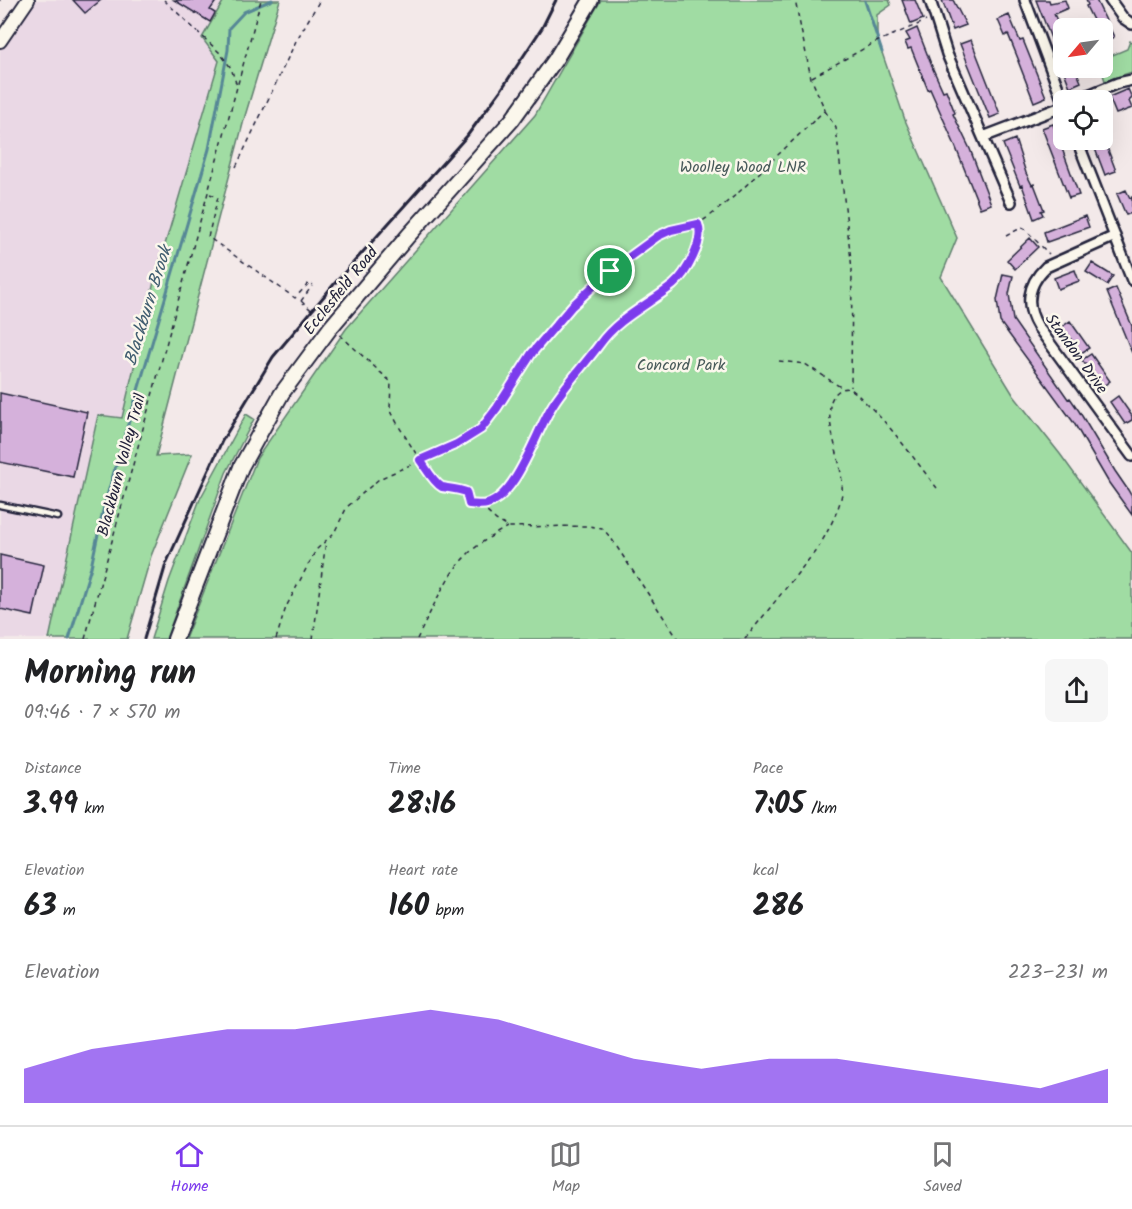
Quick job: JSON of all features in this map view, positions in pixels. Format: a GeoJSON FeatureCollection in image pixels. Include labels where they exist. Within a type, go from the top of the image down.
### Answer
{"type":"FeatureCollection","features":[{"type":"Feature","properties":{"kind":"main road","name":"Ecclesfield Road"},"geometry":{"type":"LineString","coordinates":[[175,639],[241,467],[282,393],[331,327],[408,236],[512,120],[555,60],[591,0]]}},
{"type":"Feature","properties":{"kind":"street"},"geometry":{"type":"LineString","coordinates":[[0,41],[28,0]]}},
{"type":"Feature","properties":{"kind":"street"},"geometry":{"type":"LineString","coordinates":[[930,0],[947,54],[1011,202]]}},
{"type":"Feature","properties":{"kind":"street"},"geometry":{"type":"LineString","coordinates":[[1025,0],[1058,90]]}},
{"type":"Feature","properties":{"kind":"street"},"geometry":{"type":"LineString","coordinates":[[1110,0],[1123,18],[1132,24]]}},
{"type":"Feature","properties":{"kind":"street"},"geometry":{"type":"LineString","coordinates":[[1101,90],[1132,80]]}},
{"type":"Feature","properties":{"kind":"street"},"geometry":{"type":"LineString","coordinates":[[982,137],[1053,109]]}},
{"type":"Feature","properties":{"kind":"street"},"geometry":{"type":"LineString","coordinates":[[1081,150],[1131,273]]}},
{"type":"Feature","properties":{"kind":"street","name":"Standon Drive"},"geometry":{"type":"LineString","coordinates":[[1115,236],[1056,262],[1041,272],[1033,284],[1029,301],[1032,317],[1132,456]]}},
{"type":"Feature","properties":{"kind":"lane"},"geometry":{"type":"LineString","coordinates":[[0,505],[58,516]]}},
{"type":"Feature","properties":{"kind":"path"},"geometry":{"type":"LineString","coordinates":[[164,0],[220,53],[231,68],[238,87]]}},
{"type":"Feature","properties":{"kind":"path","name":"Blackburn Valley Trail"},"geometry":{"type":"LineString","coordinates":[[85,639],[261,0]]}},
{"type":"Feature","properties":{"kind":"path"},"geometry":{"type":"LineString","coordinates":[[236,167],[291,52],[320,0]]}},
{"type":"Feature","properties":{"kind":"path"},"geometry":{"type":"LineString","coordinates":[[795,0],[811,78],[836,128],[852,269],[850,389]]}},
{"type":"Feature","properties":{"kind":"path"},"geometry":{"type":"LineString","coordinates":[[811,78],[876,42],[935,17]]}},
{"type":"Feature","properties":{"kind":"path"},"geometry":{"type":"LineString","coordinates":[[276,639],[286,607],[316,550],[334,533],[347,507],[379,479],[457,444],[481,429],[532,353],[572,306],[610,271],[658,236],[671,230],[698,224],[737,194],[825,110]]}},
{"type":"Feature","properties":{"kind":"path"},"geometry":{"type":"LineString","coordinates":[[208,194],[218,197],[208,237],[295,298],[309,283],[313,285],[301,301],[317,315]]}},
{"type":"Feature","properties":{"kind":"path"},"geometry":{"type":"LineString","coordinates":[[331,327],[391,382],[390,410],[434,479],[443,487],[454,487],[466,492],[469,504],[488,504],[504,492],[516,478],[554,403],[604,338],[618,324],[675,283],[699,243],[698,224]]}},
{"type":"Feature","properties":{"kind":"path"},"geometry":{"type":"LineString","coordinates":[[1006,236],[1024,228],[1056,262]]}},
{"type":"Feature","properties":{"kind":"path"},"geometry":{"type":"LineString","coordinates":[[779,361],[805,364],[843,388],[850,389],[894,433],[937,488]]}},
{"type":"Feature","properties":{"kind":"path"},"geometry":{"type":"LineString","coordinates":[[745,639],[818,548],[828,531],[842,494],[830,404],[834,394],[843,388]]}},
{"type":"Feature","properties":{"kind":"path"},"geometry":{"type":"LineString","coordinates":[[488,504],[486,511],[508,527]]}},
{"type":"Feature","properties":{"kind":"path"},"geometry":{"type":"LineString","coordinates":[[417,639],[437,599],[464,558],[487,539],[508,527],[589,526],[602,528],[611,538],[678,639]]}},
{"type":"Feature","properties":{"kind":"path"},"geometry":{"type":"LineString","coordinates":[[313,639],[326,540]]}},
{"type":"Feature","properties":{"kind":"shaded area"},"geometry":{"type":"Polygon","coordinates":[[[20,0],[224,0],[203,38],[220,61],[154,282],[122,419],[98,415],[49,639],[0,639],[0,29],[20,0]]]}},
{"type":"Feature","properties":{"kind":"green space"},"geometry":{"type":"Polygon","coordinates":[[[224,0],[280,0],[245,116],[156,456],[192,454],[151,556],[127,639],[49,639],[98,415],[122,418],[154,282],[219,61],[202,38],[224,0]]]}},
{"type":"Feature","properties":{"kind":"green space","name":"Concord Park"},"geometry":{"type":"Polygon","coordinates":[[[601,0],[889,0],[891,5],[877,15],[877,38],[905,120],[957,238],[941,277],[1014,396],[1060,454],[1132,553],[1132,639],[185,639],[257,458],[346,329],[535,115],[601,0]]]}},
{"type":"Feature","properties":{"kind":"green space"},"geometry":{"type":"Polygon","coordinates":[[[1130,41],[1132,42],[1132,72],[1105,81],[1104,78],[1113,78],[1113,55],[1127,49],[1130,41]]]}},
{"type":"Feature","properties":{"kind":"green space"},"geometry":{"type":"Polygon","coordinates":[[[246,414],[254,419],[226,473],[166,639],[151,639],[169,581],[200,499],[246,414]]]}},
{"type":"Feature","properties":{"kind":"building"},"geometry":{"type":"Polygon","coordinates":[[[73,0],[101,0],[85,13],[73,0]]]}},
{"type":"Feature","properties":{"kind":"building"},"geometry":{"type":"Polygon","coordinates":[[[174,0],[217,0],[210,10],[215,13],[210,22],[174,0]]]}},
{"type":"Feature","properties":{"kind":"building"},"geometry":{"type":"Polygon","coordinates":[[[902,0],[915,0],[923,19],[911,24],[902,0]]]}},
{"type":"Feature","properties":{"kind":"building"},"geometry":{"type":"Polygon","coordinates":[[[942,0],[953,0],[966,25],[953,30],[942,0]]]}},
{"type":"Feature","properties":{"kind":"building"},"geometry":{"type":"Polygon","coordinates":[[[1036,0],[1049,0],[1050,3],[1065,0],[1068,8],[1054,14],[1056,18],[1053,18],[1053,44],[1036,0]]]}},
{"type":"Feature","properties":{"kind":"building"},"geometry":{"type":"Polygon","coordinates":[[[1086,0],[1096,0],[1105,18],[1092,18],[1086,6],[1088,5],[1086,0]]]}},
{"type":"Feature","properties":{"kind":"building"},"geometry":{"type":"Polygon","coordinates":[[[1009,15],[1020,41],[1023,40],[1046,97],[1034,102],[1008,34],[1005,36],[998,20],[1009,15]]]}},
{"type":"Feature","properties":{"kind":"building"},"geometry":{"type":"Polygon","coordinates":[[[917,28],[943,91],[946,90],[955,113],[953,114],[970,149],[991,204],[980,208],[930,89],[928,90],[911,48],[908,49],[905,42],[910,40],[906,33],[917,28]]]}},
{"type":"Feature","properties":{"kind":"building"},"geometry":{"type":"Polygon","coordinates":[[[971,40],[1000,114],[990,118],[960,44],[971,40]]]}},
{"type":"Feature","properties":{"kind":"building"},"geometry":{"type":"Polygon","coordinates":[[[1066,78],[1079,78],[1081,82],[1070,87],[1066,78]]]}},
{"type":"Feature","properties":{"kind":"building"},"geometry":{"type":"Polygon","coordinates":[[[1128,89],[1132,98],[1129,101],[1132,108],[1116,114],[1113,107],[1113,95],[1128,89]]]}},
{"type":"Feature","properties":{"kind":"building"},"geometry":{"type":"Polygon","coordinates":[[[1053,124],[1053,150],[1063,150],[1079,195],[1069,198],[1042,128],[1053,124]]]}},
{"type":"Feature","properties":{"kind":"building"},"geometry":{"type":"Polygon","coordinates":[[[1015,139],[1026,173],[1032,185],[1034,184],[1044,210],[1041,211],[1043,215],[1034,219],[1022,185],[1020,186],[1003,144],[1015,139]]]}},
{"type":"Feature","properties":{"kind":"building"},"geometry":{"type":"Polygon","coordinates":[[[1096,150],[1108,150],[1116,171],[1105,175],[1096,150]]]}},
{"type":"Feature","properties":{"kind":"building"},"geometry":{"type":"Polygon","coordinates":[[[1126,190],[1130,198],[1132,197],[1132,213],[1126,215],[1117,194],[1126,190]]]}},
{"type":"Feature","properties":{"kind":"building"},"geometry":{"type":"Polygon","coordinates":[[[1085,216],[1089,227],[1047,242],[1044,232],[1085,216]]]}},
{"type":"Feature","properties":{"kind":"building"},"geometry":{"type":"Polygon","coordinates":[[[1030,238],[1038,247],[1015,269],[1007,260],[1030,238]]]}},
{"type":"Feature","properties":{"kind":"building"},"geometry":{"type":"Polygon","coordinates":[[[1092,263],[1113,276],[1107,285],[1086,272],[1092,263]]]}},
{"type":"Feature","properties":{"kind":"building"},"geometry":{"type":"Polygon","coordinates":[[[1075,270],[1079,281],[1058,289],[1054,278],[1075,270]]]}},
{"type":"Feature","properties":{"kind":"building"},"geometry":{"type":"Polygon","coordinates":[[[1003,274],[1013,276],[1009,294],[1013,320],[1068,399],[1070,398],[1079,411],[1128,490],[1132,497],[1132,515],[1109,483],[1074,423],[1000,322],[997,300],[1003,274]]]}},
{"type":"Feature","properties":{"kind":"building"},"geometry":{"type":"Polygon","coordinates":[[[1116,288],[1132,326],[1132,353],[1107,292],[1116,288]]]}},
{"type":"Feature","properties":{"kind":"building"},"geometry":{"type":"Polygon","coordinates":[[[1070,321],[1089,348],[1081,353],[1062,327],[1070,321]]]}},
{"type":"Feature","properties":{"kind":"building"},"geometry":{"type":"Polygon","coordinates":[[[1091,354],[1110,381],[1102,387],[1082,360],[1091,354]]]}},
{"type":"Feature","properties":{"kind":"building"},"geometry":{"type":"Polygon","coordinates":[[[0,393],[87,412],[73,477],[0,462],[0,393]]]}},
{"type":"Feature","properties":{"kind":"building"},"geometry":{"type":"Polygon","coordinates":[[[1118,396],[1132,416],[1132,420],[1125,424],[1110,402],[1118,396]]]}},
{"type":"Feature","properties":{"kind":"building"},"geometry":{"type":"Polygon","coordinates":[[[0,555],[44,565],[33,616],[0,609],[0,555]]]}},
{"type":"Feature","properties":{"kind":"waterway","name":"Blackburn Brook"},"geometry":{"type":"LineString","coordinates":[[69,639],[91,567],[104,506],[209,149],[228,50],[229,28],[244,12],[272,0]]}},
{"type":"Feature","properties":{"kind":"waterway"},"geometry":{"type":"LineString","coordinates":[[865,1],[882,52]]}},
{"type":"Feature","properties":{"kind":"railway"},"geometry":{"type":"LineString","coordinates":[[144,639],[166,564],[222,441],[273,357],[335,283],[467,136],[542,28],[556,0]]}},
{"type":"Feature","properties":{"kind":"route"},"geometry":{"type":"LineString","coordinates":[[698,224],[699,243],[675,283],[618,324],[604,338],[554,403],[516,478],[504,492],[488,504],[469,504],[466,492],[454,487],[443,487],[420,460],[457,444],[481,429],[532,353],[572,306],[610,271],[658,236],[671,230],[698,224]]}},
{"type":"Feature","properties":{"kind":"park label","name":"Woolley Wood LNR"},"geometry":{"type":"Point","coordinates":[743,167]}}]}
